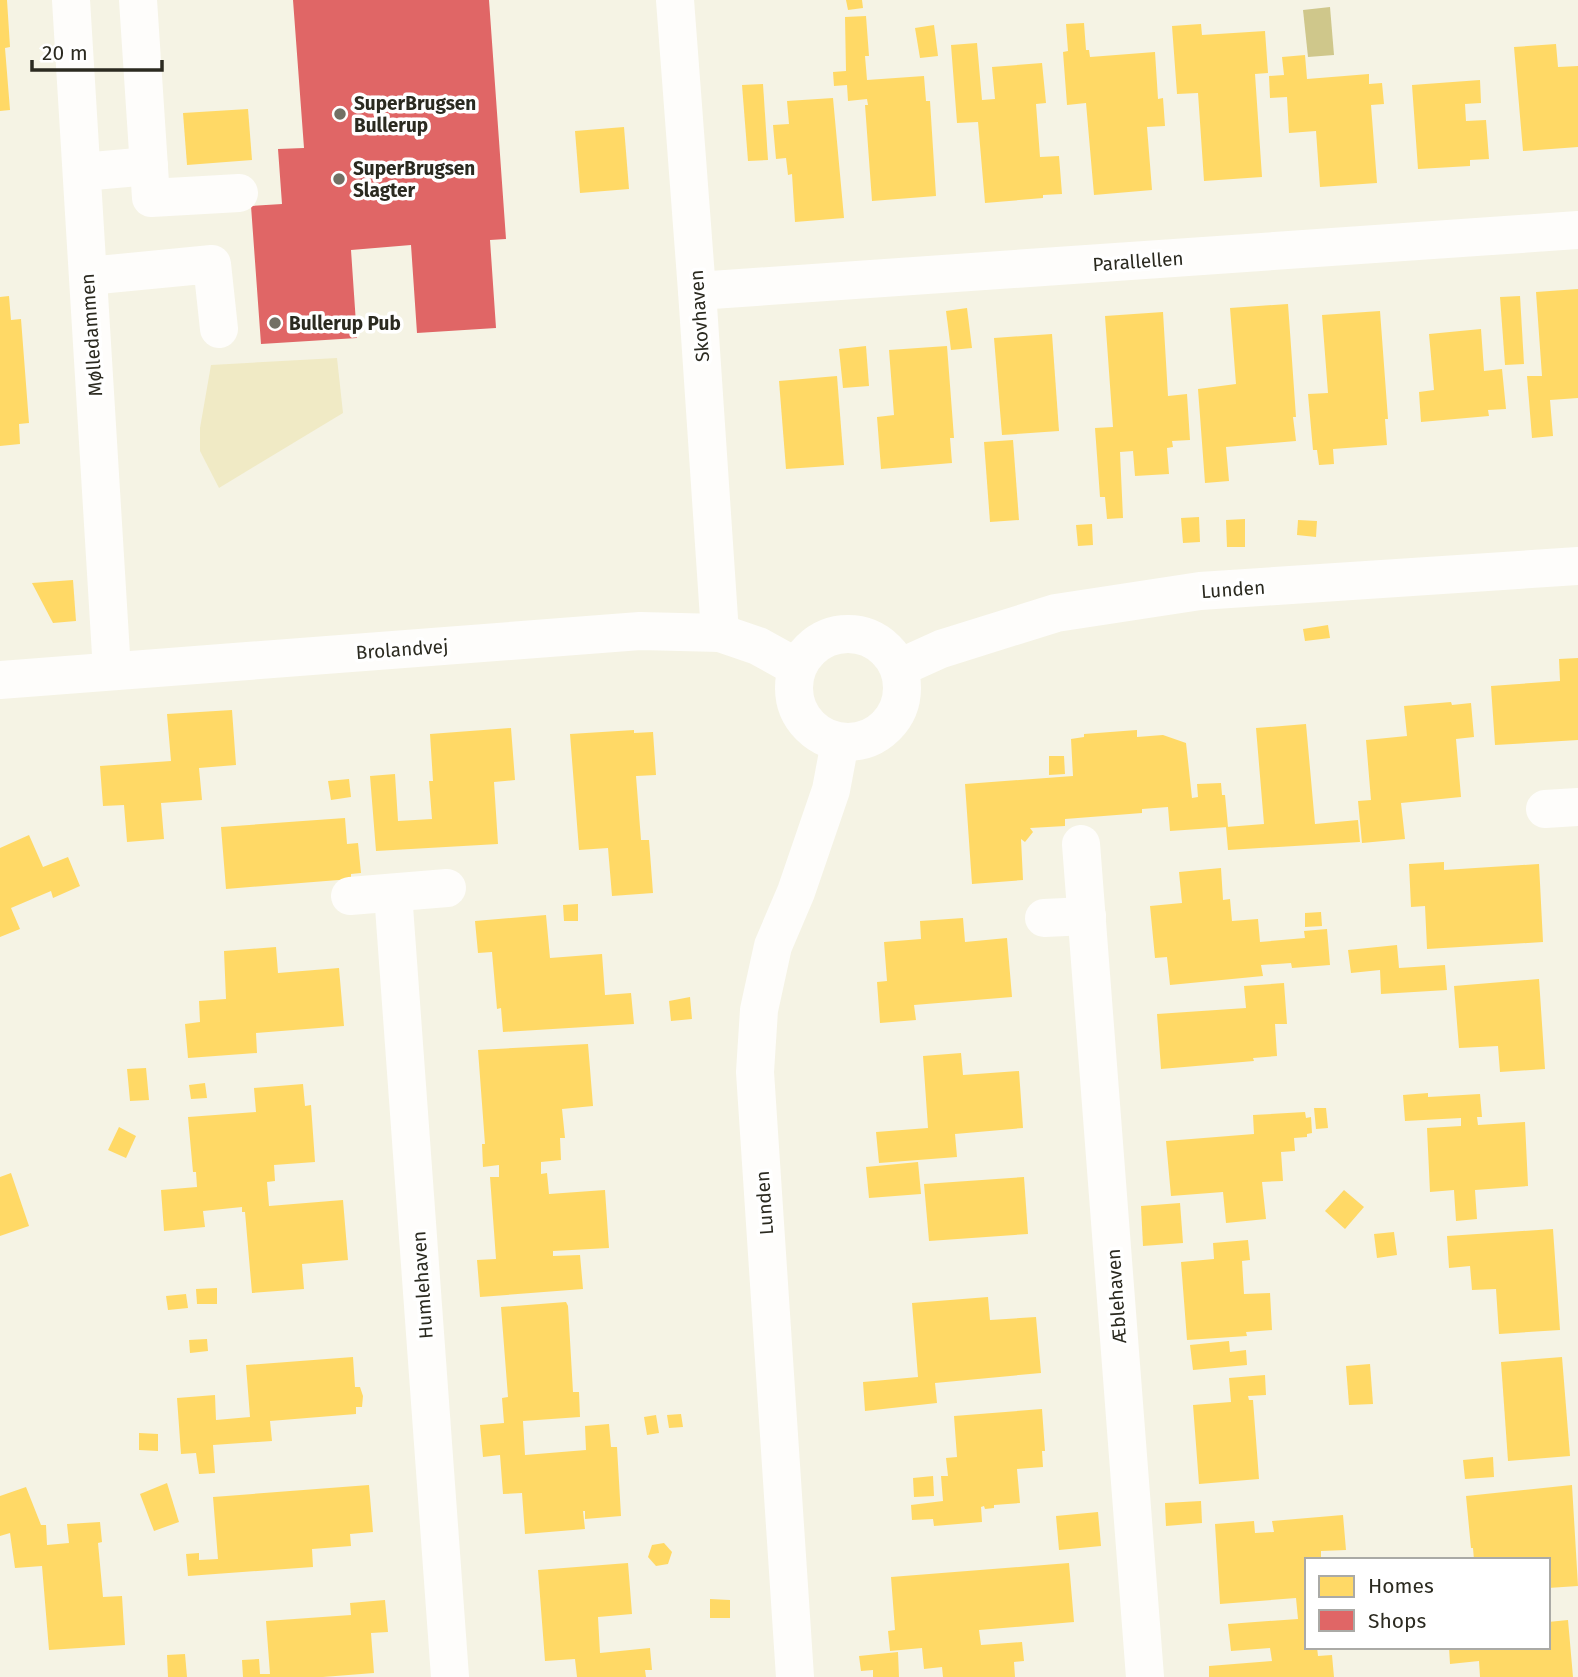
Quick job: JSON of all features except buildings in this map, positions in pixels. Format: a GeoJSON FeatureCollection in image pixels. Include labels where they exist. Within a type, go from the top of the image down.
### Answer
{"type":"FeatureCollection","features":[{"type":"Feature","properties":{"kind":"street","name":"Mølledammen"},"geometry":{"type":"LineString","coordinates":[[71,0],[112,671]]}},
{"type":"Feature","properties":{"kind":"street"},"geometry":{"type":"LineString","coordinates":[[138,0],[151,198],[239,193]]}},
{"type":"Feature","properties":{"kind":"street","name":"Skovhaven"},"geometry":{"type":"LineString","coordinates":[[675,0],[720,633]]}},
{"type":"Feature","properties":{"kind":"street"},"geometry":{"type":"LineString","coordinates":[[82,172],[149,166]]}},
{"type":"Feature","properties":{"kind":"street","name":"Parallellen"},"geometry":{"type":"LineString","coordinates":[[697,291],[1578,230]]}},
{"type":"Feature","properties":{"kind":"street"},"geometry":{"type":"LineString","coordinates":[[88,276],[212,264],[219,329]]}},
{"type":"Feature","properties":{"kind":"street","name":"Lunden"},"geometry":{"type":"LineString","coordinates":[[899,668],[941,649],[1056,612],[1200,591],[1578,566]]}},
{"type":"Feature","properties":{"kind":"street","name":"Brolandvej"},"geometry":{"type":"LineString","coordinates":[[0,680],[640,631],[720,633],[758,646],[796,667]]}},
{"type":"Feature","properties":{"kind":"street"},"geometry":{"type":"LineString","coordinates":[[856,633],[883,646],[899,668],[902,700],[889,724],[865,740],[841,742],[811,729],[794,700],[796,667],[809,648],[832,635],[856,633]]}},
{"type":"Feature","properties":{"kind":"street","name":"Lunden"},"geometry":{"type":"LineString","coordinates":[[795,1677],[755,1072],[759,1010],[773,946],[796,892],[828,800],[841,742]]}},
{"type":"Feature","properties":{"kind":"street","name":"Æblehaven"},"geometry":{"type":"LineString","coordinates":[[1081,844],[1144,1677]]}},
{"type":"Feature","properties":{"kind":"street"},"geometry":{"type":"LineString","coordinates":[[351,896],[447,888]]}},
{"type":"Feature","properties":{"kind":"street","name":"Humlehaven"},"geometry":{"type":"LineString","coordinates":[[393,893],[450,1677]]}},
{"type":"Feature","properties":{"kind":"street"},"geometry":{"type":"LineString","coordinates":[[1044,918],[1087,916]]}},
{"type":"Feature","properties":{"kind":"shaded area"},"geometry":{"type":"Polygon","coordinates":[[[1330,7],[1334,55],[1308,57],[1303,10],[1330,7]]]}},
{"type":"Feature","properties":{"kind":"shaded area"},"geometry":{"type":"Polygon","coordinates":[[[337,358],[343,413],[219,488],[200,451],[200,428],[211,365],[337,358]]]}},
{"type":"Feature","properties":{"kind":"place","name":"SuperBrugsen Bullerup"},"geometry":{"type":"Point","coordinates":[340,114]}},
{"type":"Feature","properties":{"kind":"place","name":"SuperBrugsen Slagter"},"geometry":{"type":"Point","coordinates":[339,179]}},
{"type":"Feature","properties":{"kind":"place","name":"Bullerup Pub"},"geometry":{"type":"Point","coordinates":[275,323]}}]}
